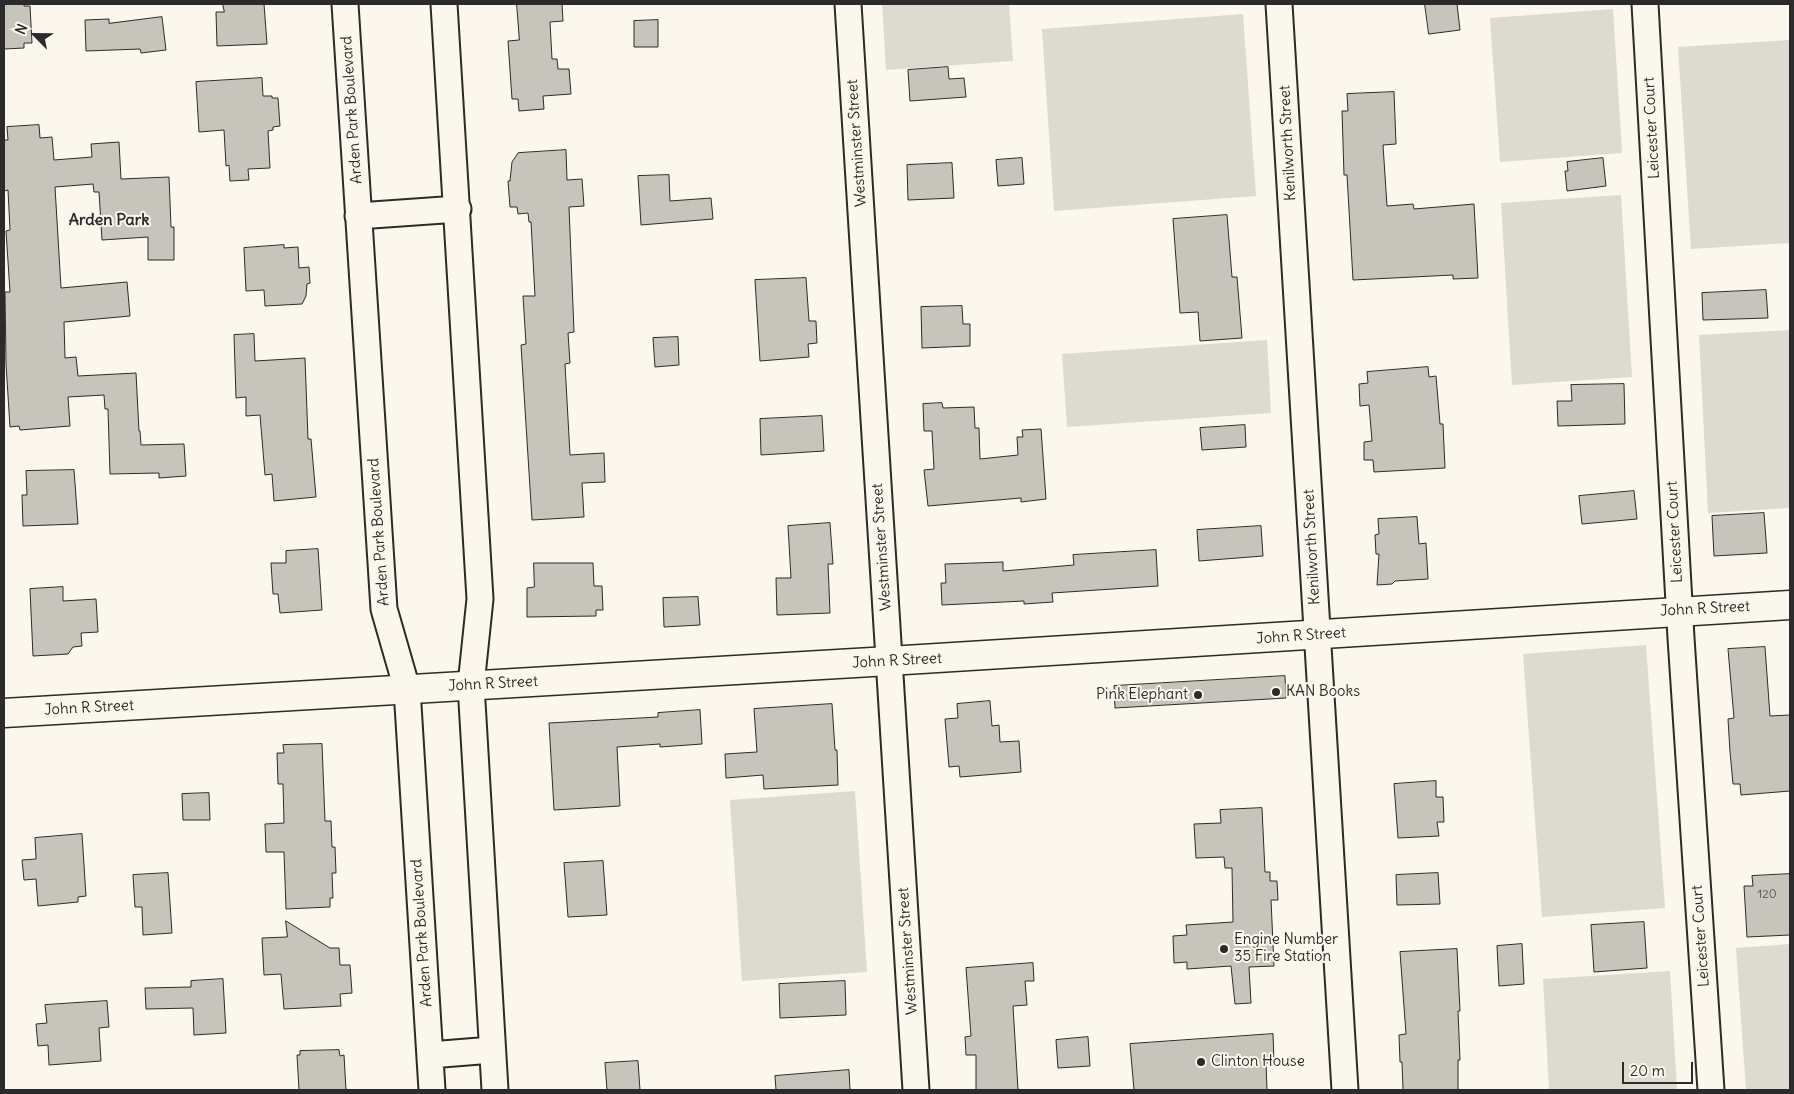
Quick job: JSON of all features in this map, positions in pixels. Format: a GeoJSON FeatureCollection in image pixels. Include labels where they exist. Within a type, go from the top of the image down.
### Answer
{"type":"FeatureCollection","features":[{"type":"Feature","properties":{"kind":"street","name":"Arden Park Boulevard"},"geometry":{"type":"LineString","coordinates":[[345,4],[384,609],[407,689],[432,1090]]}},
{"type":"Feature","properties":{"kind":"street"},"geometry":{"type":"LineString","coordinates":[[444,4],[458,208],[480,599],[471,685],[495,1090]]}},
{"type":"Feature","properties":{"kind":"street","name":"Westminster Street"},"geometry":{"type":"LineString","coordinates":[[848,4],[916,1090]]}},
{"type":"Feature","properties":{"kind":"street","name":"Kenilworth Street"},"geometry":{"type":"LineString","coordinates":[[1279,4],[1345,1090]]}},
{"type":"Feature","properties":{"kind":"street","name":"Leicester Court"},"geometry":{"type":"LineString","coordinates":[[1645,4],[1680,611],[1711,1090]]}},
{"type":"Feature","properties":{"kind":"street"},"geometry":{"type":"LineString","coordinates":[[358,216],[458,208]]}},
{"type":"Feature","properties":{"kind":"street","name":"John R Street"},"geometry":{"type":"LineString","coordinates":[[4,713],[889,661],[1790,605]]}},
{"type":"Feature","properties":{"kind":"street"},"geometry":{"type":"LineString","coordinates":[[430,1055],[492,1050]]}},
{"type":"Feature","properties":{"kind":"shaded area"},"geometry":{"type":"Polygon","coordinates":[[[882,4],[1009,4],[1013,61],[886,70],[882,4]]]}},
{"type":"Feature","properties":{"kind":"shaded area"},"geometry":{"type":"Polygon","coordinates":[[[1613,9],[1622,153],[1500,162],[1490,18],[1613,9]]]}},
{"type":"Feature","properties":{"kind":"shaded area"},"geometry":{"type":"Polygon","coordinates":[[[1243,14],[1256,196],[1054,211],[1042,29],[1243,14]]]}},
{"type":"Feature","properties":{"kind":"shaded area"},"geometry":{"type":"Polygon","coordinates":[[[1790,40],[1790,243],[1691,249],[1678,47],[1790,40]]]}},
{"type":"Feature","properties":{"kind":"shaded area"},"geometry":{"type":"Polygon","coordinates":[[[1621,195],[1632,377],[1512,385],[1501,203],[1621,195]]]}},
{"type":"Feature","properties":{"kind":"shaded area"},"geometry":{"type":"Polygon","coordinates":[[[1790,330],[1790,508],[1708,513],[1699,335],[1790,330]]]}},
{"type":"Feature","properties":{"kind":"shaded area"},"geometry":{"type":"Polygon","coordinates":[[[1267,340],[1271,413],[1067,427],[1062,354],[1267,340]]]}},
{"type":"Feature","properties":{"kind":"shaded area"},"geometry":{"type":"Polygon","coordinates":[[[1646,645],[1665,908],[1542,917],[1523,654],[1646,645]]]}},
{"type":"Feature","properties":{"kind":"shaded area"},"geometry":{"type":"Polygon","coordinates":[[[855,791],[867,972],[742,981],[730,800],[855,791]]]}},
{"type":"Feature","properties":{"kind":"shaded area"},"geometry":{"type":"Polygon","coordinates":[[[1790,944],[1790,1090],[1746,1090],[1736,948],[1790,944]]]}},
{"type":"Feature","properties":{"kind":"shaded area"},"geometry":{"type":"Polygon","coordinates":[[[1670,971],[1677,1090],[1549,1090],[1543,979],[1670,971]]]}},
{"type":"Feature","properties":{"kind":"building"},"geometry":{"type":"Polygon","coordinates":[[[4,4],[24,4],[24,6],[30,6],[32,43],[24,43],[24,48],[4,49],[4,4]]]}},
{"type":"Feature","properties":{"kind":"building"},"geometry":{"type":"Polygon","coordinates":[[[223,4],[264,4],[267,44],[217,46],[216,12],[224,12],[223,4]]]}},
{"type":"Feature","properties":{"kind":"building"},"geometry":{"type":"Polygon","coordinates":[[[517,4],[562,4],[563,21],[550,22],[552,59],[557,59],[558,69],[569,69],[571,94],[543,96],[544,109],[519,111],[518,99],[512,99],[508,41],[519,40],[517,4]]]}},
{"type":"Feature","properties":{"kind":"building"},"geometry":{"type":"Polygon","coordinates":[[[1425,4],[1457,4],[1460,30],[1429,34],[1425,4]]]}},
{"type":"Feature","properties":{"kind":"building"},"geometry":{"type":"Polygon","coordinates":[[[162,17],[166,50],[141,53],[140,49],[86,51],[85,20],[109,19],[109,23],[162,17]]]}},
{"type":"Feature","properties":{"kind":"building"},"geometry":{"type":"Polygon","coordinates":[[[658,20],[658,47],[634,47],[634,21],[658,20]]]}},
{"type":"Feature","properties":{"kind":"building"},"geometry":{"type":"Polygon","coordinates":[[[948,67],[949,79],[964,78],[966,97],[910,101],[908,70],[948,67]]]}},
{"type":"Feature","properties":{"kind":"building"},"geometry":{"type":"Polygon","coordinates":[[[262,78],[263,96],[278,98],[280,126],[273,127],[273,130],[268,131],[270,168],[248,169],[249,180],[230,181],[229,165],[226,166],[224,130],[199,132],[196,82],[262,78]]]}},
{"type":"Feature","properties":{"kind":"building"},"geometry":{"type":"Polygon","coordinates":[[[1394,92],[1396,144],[1383,145],[1387,206],[1413,204],[1414,209],[1474,204],[1478,278],[1453,279],[1453,275],[1353,280],[1347,175],[1344,175],[1342,111],[1348,111],[1347,94],[1394,92]]]}},
{"type":"Feature","properties":{"kind":"building"},"geometry":{"type":"Polygon","coordinates":[[[39,125],[40,138],[52,137],[54,160],[92,157],[91,144],[119,142],[121,179],[169,177],[171,227],[174,227],[174,260],[148,260],[148,237],[102,240],[99,192],[94,192],[93,184],[55,187],[61,288],[127,282],[130,316],[64,322],[65,358],[76,357],[78,376],[136,373],[141,445],[184,444],[186,476],[159,478],[159,473],[110,474],[108,409],[105,409],[104,395],[68,397],[70,426],[20,430],[19,426],[10,427],[6,364],[5,292],[10,292],[6,231],[10,230],[8,190],[4,191],[4,140],[8,140],[7,127],[39,125]]]}},
{"type":"Feature","properties":{"kind":"building"},"geometry":{"type":"Polygon","coordinates":[[[566,150],[567,180],[582,179],[584,206],[569,207],[574,332],[568,333],[570,363],[565,364],[570,455],[604,453],[605,482],[582,483],[584,517],[532,520],[521,345],[526,344],[523,296],[535,296],[531,222],[529,222],[528,213],[518,214],[517,207],[510,207],[508,181],[510,181],[512,162],[518,153],[566,150]]]}},
{"type":"Feature","properties":{"kind":"building"},"geometry":{"type":"Polygon","coordinates":[[[1022,158],[1024,184],[998,186],[996,160],[1022,158]]]}},
{"type":"Feature","properties":{"kind":"building"},"geometry":{"type":"Polygon","coordinates":[[[1603,158],[1606,186],[1567,191],[1565,171],[1568,171],[1567,162],[1603,158]]]}},
{"type":"Feature","properties":{"kind":"building"},"geometry":{"type":"Polygon","coordinates":[[[952,163],[954,198],[908,200],[907,165],[952,163]]]}},
{"type":"Feature","properties":{"kind":"building"},"geometry":{"type":"Polygon","coordinates":[[[669,175],[670,201],[711,198],[713,219],[641,225],[638,176],[669,175]]]}},
{"type":"Feature","properties":{"kind":"building"},"geometry":{"type":"Polygon","coordinates":[[[1227,215],[1232,277],[1237,277],[1242,338],[1200,341],[1198,312],[1180,313],[1173,219],[1227,215]]]}},
{"type":"Feature","properties":{"kind":"building"},"geometry":{"type":"Polygon","coordinates":[[[284,245],[284,248],[298,247],[299,268],[309,267],[310,283],[307,284],[306,296],[302,304],[265,306],[264,290],[246,291],[244,248],[284,245]]]}},
{"type":"Feature","properties":{"kind":"building"},"geometry":{"type":"Polygon","coordinates":[[[806,278],[809,321],[816,321],[817,343],[808,344],[809,357],[760,361],[755,280],[806,278]]]}},
{"type":"Feature","properties":{"kind":"building"},"geometry":{"type":"Polygon","coordinates":[[[1766,290],[1768,318],[1703,320],[1702,293],[1766,290]]]}},
{"type":"Feature","properties":{"kind":"building"},"geometry":{"type":"Polygon","coordinates":[[[962,306],[963,324],[970,324],[970,346],[922,348],[921,307],[962,306]]]}},
{"type":"Feature","properties":{"kind":"building"},"geometry":{"type":"Polygon","coordinates":[[[254,334],[255,361],[305,358],[308,439],[311,439],[316,497],[274,501],[272,474],[265,475],[260,415],[246,416],[246,397],[236,398],[234,335],[254,334]]]}},
{"type":"Feature","properties":{"kind":"building"},"geometry":{"type":"Polygon","coordinates":[[[678,337],[679,365],[655,367],[653,338],[678,337]]]}},
{"type":"Feature","properties":{"kind":"building"},"geometry":{"type":"Polygon","coordinates":[[[1428,367],[1429,377],[1436,376],[1440,424],[1443,424],[1445,468],[1374,472],[1373,460],[1364,460],[1364,442],[1372,441],[1369,405],[1360,406],[1359,384],[1368,383],[1367,372],[1428,367]]]}},
{"type":"Feature","properties":{"kind":"building"},"geometry":{"type":"Polygon","coordinates":[[[1624,384],[1625,424],[1558,426],[1557,401],[1572,401],[1571,385],[1624,384]]]}},
{"type":"Feature","properties":{"kind":"building"},"geometry":{"type":"Polygon","coordinates":[[[942,403],[943,408],[974,407],[975,428],[979,428],[980,459],[1018,455],[1017,437],[1023,437],[1022,430],[1041,429],[1046,499],[1021,502],[1021,498],[928,506],[924,470],[934,469],[932,431],[924,431],[923,404],[942,403]]]}},
{"type":"Feature","properties":{"kind":"building"},"geometry":{"type":"Polygon","coordinates":[[[822,416],[824,451],[761,455],[760,419],[822,416]]]}},
{"type":"Feature","properties":{"kind":"building"},"geometry":{"type":"Polygon","coordinates":[[[1245,425],[1246,447],[1202,450],[1200,428],[1245,425]]]}},
{"type":"Feature","properties":{"kind":"building"},"geometry":{"type":"Polygon","coordinates":[[[74,470],[78,524],[23,526],[22,495],[27,495],[26,471],[74,470]]]}},
{"type":"Feature","properties":{"kind":"building"},"geometry":{"type":"Polygon","coordinates":[[[1634,491],[1637,519],[1582,524],[1579,496],[1634,491]]]}},
{"type":"Feature","properties":{"kind":"building"},"geometry":{"type":"Polygon","coordinates":[[[1764,513],[1767,553],[1714,556],[1712,516],[1764,513]]]}},
{"type":"Feature","properties":{"kind":"building"},"geometry":{"type":"Polygon","coordinates":[[[1417,517],[1419,544],[1426,543],[1428,579],[1395,581],[1392,584],[1377,585],[1379,554],[1376,554],[1375,535],[1379,534],[1378,519],[1417,517]]]}},
{"type":"Feature","properties":{"kind":"building"},"geometry":{"type":"Polygon","coordinates":[[[830,523],[833,564],[828,564],[830,613],[777,615],[776,578],[791,578],[788,526],[830,523]]]}},
{"type":"Feature","properties":{"kind":"building"},"geometry":{"type":"Polygon","coordinates":[[[1261,526],[1263,556],[1199,561],[1197,530],[1261,526]]]}},
{"type":"Feature","properties":{"kind":"building"},"geometry":{"type":"Polygon","coordinates":[[[318,549],[322,610],[280,613],[278,594],[273,594],[271,563],[286,563],[286,551],[318,549]]]}},
{"type":"Feature","properties":{"kind":"building"},"geometry":{"type":"Polygon","coordinates":[[[1156,550],[1158,586],[1052,593],[1053,602],[1024,604],[1024,601],[942,605],[941,583],[946,583],[945,564],[1003,562],[1003,571],[1074,565],[1073,555],[1156,550]]]}},
{"type":"Feature","properties":{"kind":"building"},"geometry":{"type":"Polygon","coordinates":[[[534,563],[593,563],[594,586],[602,586],[603,610],[596,610],[596,616],[527,617],[527,588],[534,587],[534,563]]]}},
{"type":"Feature","properties":{"kind":"building"},"geometry":{"type":"Polygon","coordinates":[[[63,587],[63,601],[96,599],[98,632],[81,633],[82,646],[73,647],[68,654],[33,656],[30,589],[63,587]]]}},
{"type":"Feature","properties":{"kind":"building"},"geometry":{"type":"Polygon","coordinates":[[[698,597],[700,625],[664,627],[663,598],[698,597]]]}},
{"type":"Feature","properties":{"kind":"building"},"geometry":{"type":"Polygon","coordinates":[[[1765,647],[1770,716],[1790,715],[1790,791],[1741,795],[1740,784],[1733,784],[1730,752],[1728,719],[1734,718],[1728,649],[1765,647]]]}},
{"type":"Feature","properties":{"kind":"building"},"geometry":{"type":"Polygon","coordinates":[[[1285,676],[1286,698],[1115,708],[1114,686],[1285,676]]]}},
{"type":"Feature","properties":{"kind":"building"},"geometry":{"type":"Polygon","coordinates":[[[990,701],[992,726],[999,725],[1000,742],[1019,741],[1021,772],[960,777],[959,766],[949,767],[945,719],[958,718],[957,704],[990,701]]]}},
{"type":"Feature","properties":{"kind":"building"},"geometry":{"type":"Polygon","coordinates":[[[832,704],[835,750],[837,750],[838,785],[764,789],[763,775],[726,778],[725,754],[757,752],[754,709],[832,704]]]}},
{"type":"Feature","properties":{"kind":"building"},"geometry":{"type":"Polygon","coordinates":[[[700,710],[702,744],[660,747],[660,744],[617,747],[620,806],[554,810],[549,723],[658,717],[658,713],[700,710]]]}},
{"type":"Feature","properties":{"kind":"building"},"geometry":{"type":"Polygon","coordinates":[[[322,744],[325,821],[331,821],[332,847],[335,847],[336,873],[332,873],[333,898],[330,898],[330,907],[286,909],[284,852],[266,852],[265,824],[284,823],[283,784],[278,784],[277,753],[284,753],[283,745],[322,744]]]}},
{"type":"Feature","properties":{"kind":"building"},"geometry":{"type":"Polygon","coordinates":[[[1436,781],[1436,797],[1443,797],[1444,822],[1437,822],[1439,836],[1398,838],[1394,784],[1436,781]]]}},
{"type":"Feature","properties":{"kind":"building"},"geometry":{"type":"Polygon","coordinates":[[[209,793],[210,820],[183,820],[182,794],[209,793]]]}},
{"type":"Feature","properties":{"kind":"building"},"geometry":{"type":"Polygon","coordinates":[[[1262,808],[1265,872],[1270,872],[1270,881],[1277,881],[1278,900],[1271,900],[1274,966],[1249,967],[1251,1003],[1235,1004],[1231,966],[1187,969],[1187,962],[1174,963],[1173,936],[1187,935],[1186,925],[1233,922],[1232,868],[1225,868],[1224,857],[1196,858],[1194,824],[1221,823],[1220,810],[1262,808]]]}},
{"type":"Feature","properties":{"kind":"building"},"geometry":{"type":"Polygon","coordinates":[[[82,834],[86,896],[78,897],[78,902],[38,906],[36,879],[24,880],[22,860],[36,859],[35,838],[82,834]]]}},
{"type":"Feature","properties":{"kind":"building"},"geometry":{"type":"Polygon","coordinates":[[[603,861],[607,915],[568,917],[564,863],[603,861]]]}},
{"type":"Feature","properties":{"kind":"building"},"geometry":{"type":"Polygon","coordinates":[[[168,873],[172,933],[143,935],[142,907],[135,907],[133,875],[168,873]]]}},
{"type":"Feature","properties":{"kind":"building"},"geometry":{"type":"Polygon","coordinates":[[[1438,873],[1440,904],[1397,905],[1396,875],[1438,873]]]}},
{"type":"Feature","properties":{"kind":"building"},"geometry":{"type":"Polygon","coordinates":[[[1790,874],[1790,935],[1747,937],[1744,886],[1753,886],[1752,876],[1790,874]]]}},
{"type":"Feature","properties":{"kind":"building"},"geometry":{"type":"Polygon","coordinates":[[[286,921],[330,948],[339,948],[340,965],[350,965],[352,993],[340,994],[341,1006],[284,1009],[281,974],[264,975],[262,938],[287,937],[286,921]]]}},
{"type":"Feature","properties":{"kind":"building"},"geometry":{"type":"Polygon","coordinates":[[[1644,922],[1647,968],[1594,972],[1591,925],[1644,922]]]}},
{"type":"Feature","properties":{"kind":"building"},"geometry":{"type":"Polygon","coordinates":[[[1522,944],[1524,984],[1499,986],[1497,946],[1522,944]]]}},
{"type":"Feature","properties":{"kind":"building"},"geometry":{"type":"Polygon","coordinates":[[[1457,949],[1460,1011],[1458,1011],[1460,1060],[1458,1060],[1458,1090],[1403,1090],[1399,1035],[1406,1034],[1400,952],[1457,949]]]}},
{"type":"Feature","properties":{"kind":"building"},"geometry":{"type":"Polygon","coordinates":[[[1033,963],[1034,981],[1025,981],[1027,1005],[1013,1006],[1018,1090],[976,1090],[976,1055],[966,1055],[965,1037],[971,1036],[966,968],[1033,963]]]}},
{"type":"Feature","properties":{"kind":"building"},"geometry":{"type":"Polygon","coordinates":[[[223,979],[226,1033],[194,1035],[193,1008],[146,1009],[145,988],[191,987],[191,981],[223,979]]]}},
{"type":"Feature","properties":{"kind":"building"},"geometry":{"type":"Polygon","coordinates":[[[845,981],[846,1015],[780,1018],[779,984],[845,981]]]}},
{"type":"Feature","properties":{"kind":"building"},"geometry":{"type":"Polygon","coordinates":[[[107,1001],[109,1027],[99,1028],[101,1061],[49,1065],[48,1045],[38,1046],[36,1024],[47,1023],[45,1005],[107,1001]]]}},
{"type":"Feature","properties":{"kind":"building","name":"Clinton House"},"geometry":{"type":"Polygon","coordinates":[[[1273,1034],[1274,1062],[1266,1063],[1267,1090],[1134,1090],[1130,1044],[1273,1034]]]}},
{"type":"Feature","properties":{"kind":"building"},"geometry":{"type":"Polygon","coordinates":[[[1088,1037],[1090,1066],[1058,1068],[1056,1040],[1088,1037]]]}},
{"type":"Feature","properties":{"kind":"building"},"geometry":{"type":"Polygon","coordinates":[[[339,1050],[340,1056],[344,1055],[346,1090],[299,1090],[297,1055],[300,1055],[300,1051],[339,1050]]]}},
{"type":"Feature","properties":{"kind":"building"},"geometry":{"type":"Polygon","coordinates":[[[638,1061],[640,1090],[607,1090],[605,1063],[638,1061]]]}},
{"type":"Feature","properties":{"kind":"building"},"geometry":{"type":"Polygon","coordinates":[[[849,1070],[850,1090],[776,1090],[775,1076],[849,1070]]]}},
{"type":"Feature","properties":{"kind":"place","name":"KAN Books"},"geometry":{"type":"Point","coordinates":[1276,692]}},
{"type":"Feature","properties":{"kind":"place","name":"Pink Elephant"},"geometry":{"type":"Point","coordinates":[1198,695]}},
{"type":"Feature","properties":{"kind":"place","name":"Engine Number 35 Fire Station"},"geometry":{"type":"Point","coordinates":[1224,949]}},
{"type":"Feature","properties":{"kind":"place","name":"Clinton House"},"geometry":{"type":"Point","coordinates":[1201,1062]}},
{"type":"Feature","properties":{"kind":"district","name":"Arden Park"},"geometry":{"type":"Point","coordinates":[109,220]}}]}
